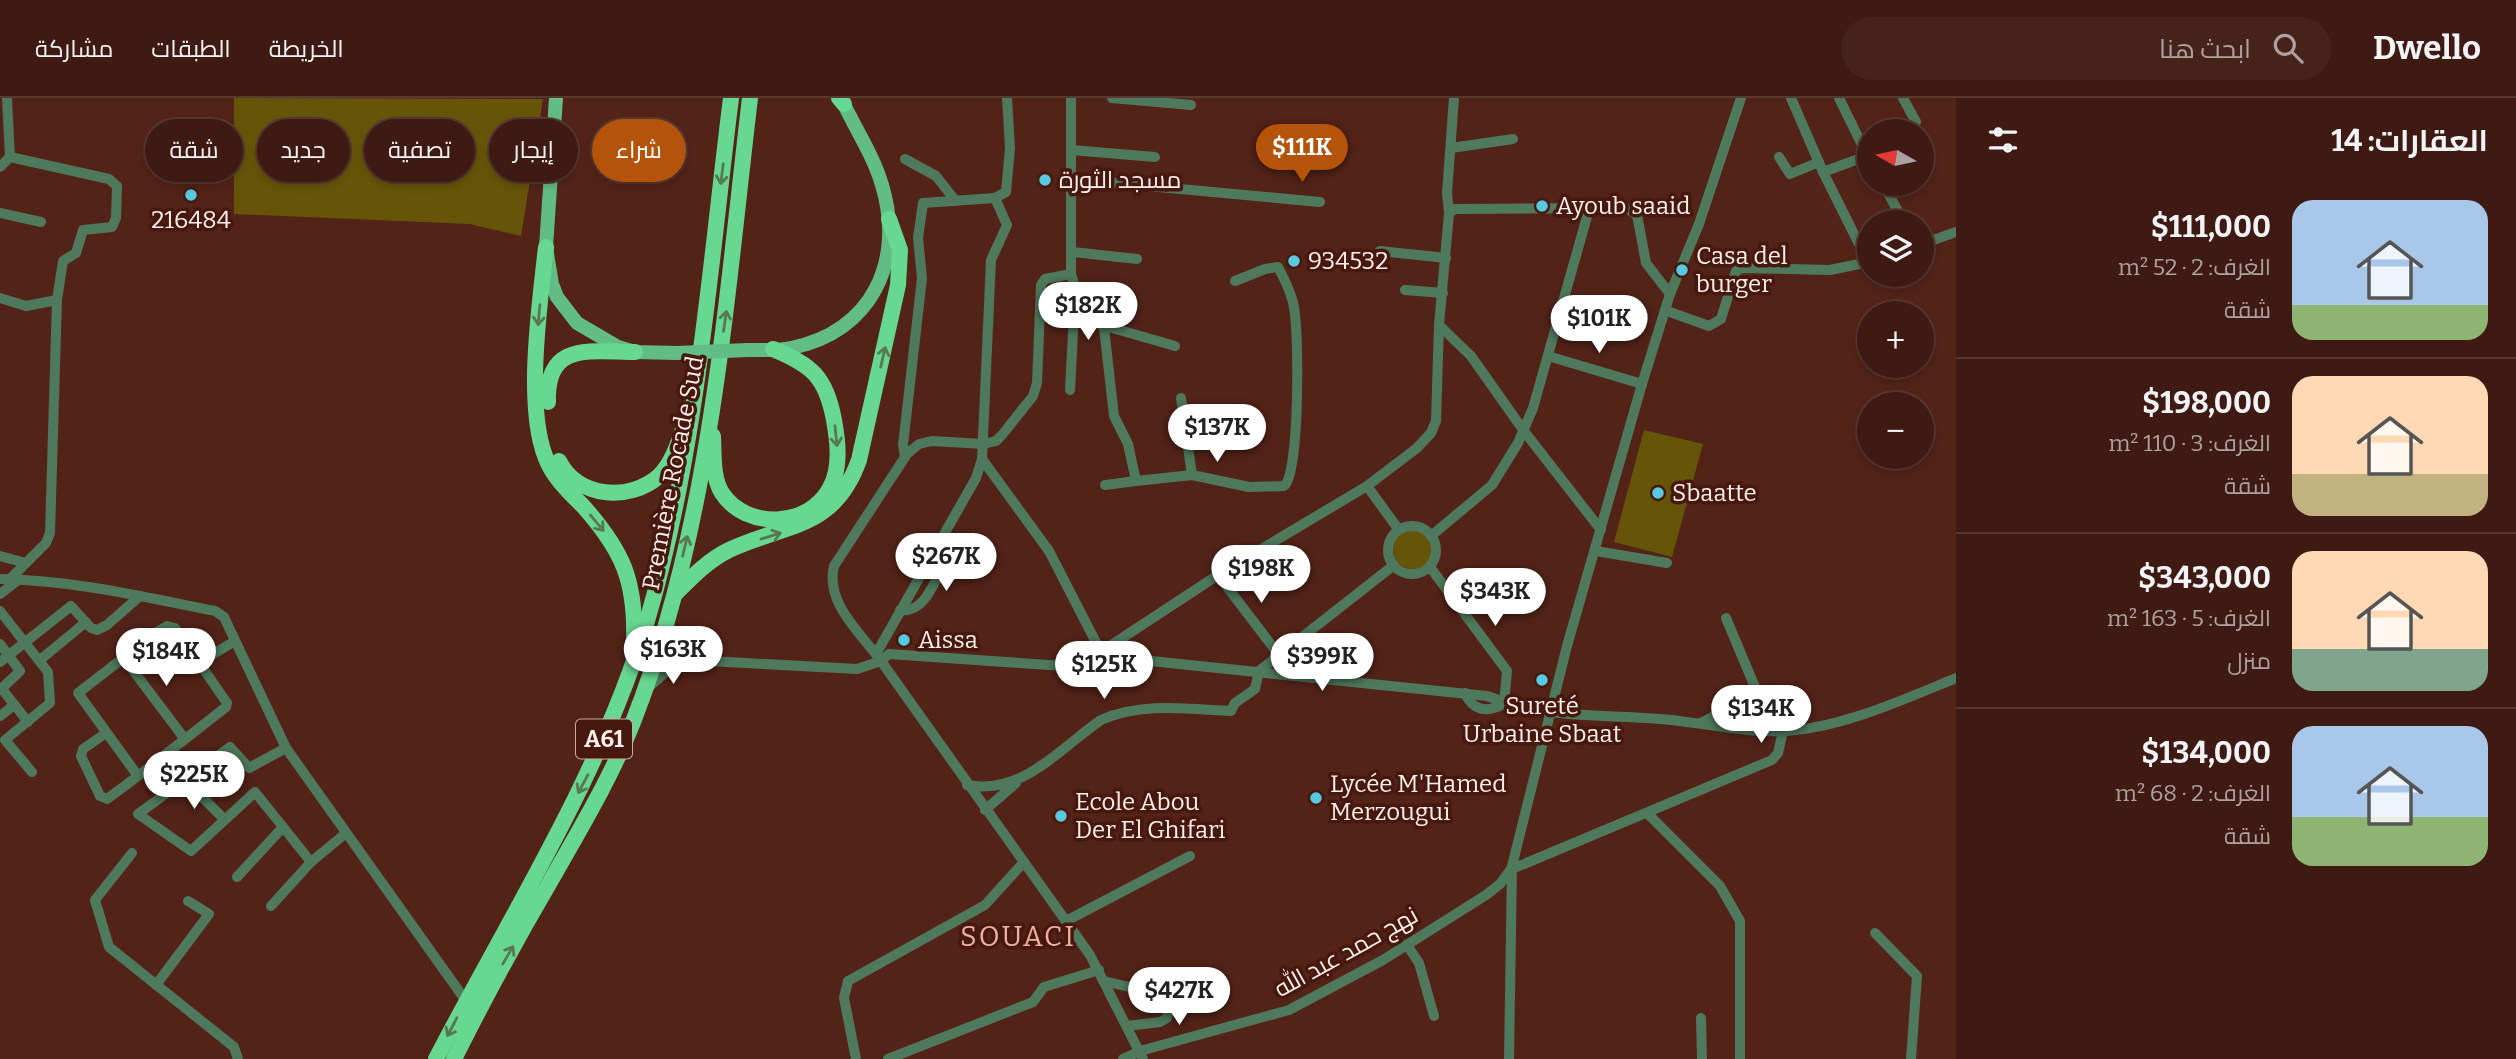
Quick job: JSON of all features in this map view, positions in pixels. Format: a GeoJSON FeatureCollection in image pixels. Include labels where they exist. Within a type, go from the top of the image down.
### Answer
{"type":"FeatureCollection","features":[{"type":"Feature","properties":{"kind":"highway","name":"Première Rocade Sud"},"geometry":{"type":"LineString","coordinates":[[436,1059],[590,772],[634,659],[666,548],[681,482],[696,390],[730,101]]}},
{"type":"Feature","properties":{"kind":"highway","name":"Première Rocade Sud"},"geometry":{"type":"LineString","coordinates":[[454,1059],[490,986],[605,785],[643,695],[673,596],[711,412],[726,314],[751,102]]}},
{"type":"Feature","properties":{"kind":"highway"},"geometry":{"type":"LineString","coordinates":[[673,596],[716,557],[818,517],[837,501],[851,482],[859,460],[898,285],[900,250],[889,219]]}},
{"type":"Feature","properties":{"kind":"highway"},"geometry":{"type":"LineString","coordinates":[[546,247],[537,338],[541,442],[549,467],[600,525],[625,565],[633,591],[634,659]]}},
{"type":"Feature","properties":{"kind":"highway"},"geometry":{"type":"LineString","coordinates":[[711,412],[715,475],[722,492],[735,509],[766,520],[783,519],[817,505],[830,490],[835,475],[837,436],[832,411],[826,391],[810,366],[773,349]]}},
{"type":"Feature","properties":{"kind":"highway"},"geometry":{"type":"LineString","coordinates":[[635,352],[572,354],[563,358],[550,373],[550,428],[555,453],[562,468],[582,485],[594,490],[629,492],[645,486],[661,474],[676,450],[696,390]]}},
{"type":"Feature","properties":{"kind":"main road"},"geometry":{"type":"LineString","coordinates":[[556,98],[546,247],[552,284],[564,309],[589,332],[635,352],[677,353],[790,348],[839,330],[864,308],[875,291],[886,264],[889,219],[875,165],[841,100]]}},
{"type":"Feature","properties":{"kind":"street"},"geometry":{"type":"LineString","coordinates":[[0,167],[10,157],[7,98]]}},
{"type":"Feature","properties":{"kind":"street"},"geometry":{"type":"LineString","coordinates":[[905,457],[922,278],[918,237],[920,209],[923,203],[995,198],[1006,192],[1010,148],[1007,98]]}},
{"type":"Feature","properties":{"kind":"street"},"geometry":{"type":"LineString","coordinates":[[1071,98],[1071,274],[1080,304],[1102,325],[1175,346]]}},
{"type":"Feature","properties":{"kind":"street"},"geometry":{"type":"LineString","coordinates":[[1112,98],[1191,105]]}},
{"type":"Feature","properties":{"kind":"street"},"geometry":{"type":"LineString","coordinates":[[643,695],[668,670],[690,660],[857,669],[889,654],[919,654],[1078,667],[1218,575],[1367,486],[1431,433],[1437,411],[1439,325],[1449,214],[1447,193],[1454,98]]}},
{"type":"Feature","properties":{"kind":"street"},"geometry":{"type":"LineString","coordinates":[[1509,1059],[1512,867],[1567,646],[1642,384],[1670,294],[1699,223],[1741,98]]}},
{"type":"Feature","properties":{"kind":"street"},"geometry":{"type":"LineString","coordinates":[[1791,98],[1857,240]]}},
{"type":"Feature","properties":{"kind":"street"},"geometry":{"type":"LineString","coordinates":[[1839,98],[1857,135]]}},
{"type":"Feature","properties":{"kind":"street"},"geometry":{"type":"LineString","coordinates":[[1903,98],[1914,119]]}},
{"type":"Feature","properties":{"kind":"street"},"geometry":{"type":"LineString","coordinates":[[1451,148],[1513,139]]}},
{"type":"Feature","properties":{"kind":"street"},"geometry":{"type":"LineString","coordinates":[[1072,150],[1155,157]]}},
{"type":"Feature","properties":{"kind":"street"},"geometry":{"type":"LineString","coordinates":[[0,594],[9,580],[46,543],[50,533],[57,300],[63,261],[76,253],[83,230],[107,230],[115,223],[117,186],[109,179],[10,157]]}},
{"type":"Feature","properties":{"kind":"street"},"geometry":{"type":"LineString","coordinates":[[1779,157],[1784,170],[1790,174],[1857,159]]}},
{"type":"Feature","properties":{"kind":"street"},"geometry":{"type":"LineString","coordinates":[[905,159],[936,176],[955,200]]}},
{"type":"Feature","properties":{"kind":"street"},"geometry":{"type":"LineString","coordinates":[[1072,179],[1321,202]]}},
{"type":"Feature","properties":{"kind":"street"},"geometry":{"type":"LineString","coordinates":[[878,658],[900,610],[976,478],[982,459],[991,260],[1007,225],[995,198]]}},
{"type":"Feature","properties":{"kind":"street"},"geometry":{"type":"LineString","coordinates":[[1449,214],[1455,209],[1590,206],[1626,208],[1637,215],[1646,263],[1670,294]]}},
{"type":"Feature","properties":{"kind":"street"},"geometry":{"type":"LineString","coordinates":[[1431,536],[1492,485],[1524,431],[1590,206]]}},
{"type":"Feature","properties":{"kind":"street"},"geometry":{"type":"LineString","coordinates":[[0,213],[41,222]]}},
{"type":"Feature","properties":{"kind":"street"},"geometry":{"type":"LineString","coordinates":[[1934,240],[1956,232]]}},
{"type":"Feature","properties":{"kind":"street"},"geometry":{"type":"LineString","coordinates":[[1380,251],[1446,258]]}},
{"type":"Feature","properties":{"kind":"street"},"geometry":{"type":"LineString","coordinates":[[1073,253],[1137,259]]}},
{"type":"Feature","properties":{"kind":"street"},"geometry":{"type":"LineString","coordinates":[[1667,310],[1709,326],[1721,319],[1737,271],[1742,268],[1830,270],[1857,264]]}},
{"type":"Feature","properties":{"kind":"street"},"geometry":{"type":"LineString","coordinates":[[1105,485],[1192,475],[1261,488],[1284,486],[1291,477],[1296,437],[1294,306],[1278,267],[1265,269],[1236,281]]}},
{"type":"Feature","properties":{"kind":"street"},"geometry":{"type":"LineString","coordinates":[[1071,274],[1045,279],[1041,285],[1038,372],[1032,396],[1002,435],[984,444],[932,441],[919,444],[905,457],[834,566],[830,581],[834,598],[1102,975],[1141,1055]]}},
{"type":"Feature","properties":{"kind":"street"},"geometry":{"type":"LineString","coordinates":[[1405,290],[1443,293]]}},
{"type":"Feature","properties":{"kind":"street"},"geometry":{"type":"LineString","coordinates":[[1070,390],[1075,291]]}},
{"type":"Feature","properties":{"kind":"street"},"geometry":{"type":"LineString","coordinates":[[0,298],[26,306],[57,300]]}},
{"type":"Feature","properties":{"kind":"street"},"geometry":{"type":"LineString","coordinates":[[1102,325],[1114,416],[1128,444],[1136,481]]}},
{"type":"Feature","properties":{"kind":"street"},"geometry":{"type":"LineString","coordinates":[[1439,325],[1471,356],[1524,431],[1601,530]]}},
{"type":"Feature","properties":{"kind":"street"},"geometry":{"type":"LineString","coordinates":[[1548,356],[1642,384]]}},
{"type":"Feature","properties":{"kind":"street"},"geometry":{"type":"LineString","coordinates":[[1181,398],[1192,475]]}},
{"type":"Feature","properties":{"kind":"street"},"geometry":{"type":"LineString","coordinates":[[982,459],[1049,551],[1098,654]]}},
{"type":"Feature","properties":{"kind":"street"},"geometry":{"type":"LineString","coordinates":[[1367,486],[1398,530]]}},
{"type":"Feature","properties":{"kind":"street"},"geometry":{"type":"LineString","coordinates":[[1411,525],[1420,526],[1431,536],[1437,544],[1437,553],[1430,567],[1414,574],[1405,573],[1394,565],[1388,546],[1398,530],[1411,525]]}},
{"type":"Feature","properties":{"kind":"street"},"geometry":{"type":"LineString","coordinates":[[900,610],[908,611],[920,606],[945,563],[934,548]]}},
{"type":"Feature","properties":{"kind":"street"},"geometry":{"type":"LineString","coordinates":[[1596,551],[1667,563]]}},
{"type":"Feature","properties":{"kind":"street"},"geometry":{"type":"LineString","coordinates":[[0,556],[26,562]]}},
{"type":"Feature","properties":{"kind":"street"},"geometry":{"type":"LineString","coordinates":[[985,810],[1084,731],[1115,713],[1159,707],[1231,711],[1235,703],[1255,689],[1259,671],[1394,565]]}},
{"type":"Feature","properties":{"kind":"street"},"geometry":{"type":"LineString","coordinates":[[1430,567],[1507,671],[1504,704]]}},
{"type":"Feature","properties":{"kind":"street"},"geometry":{"type":"LineString","coordinates":[[1218,575],[1279,655]]}},
{"type":"Feature","properties":{"kind":"street"},"geometry":{"type":"LineString","coordinates":[[9,580],[140,596],[215,611],[224,617],[285,748],[466,1001]]}},
{"type":"Feature","properties":{"kind":"street"},"geometry":{"type":"LineString","coordinates":[[4,659],[71,606],[88,588]]}},
{"type":"Feature","properties":{"kind":"street"},"geometry":{"type":"LineString","coordinates":[[71,606],[94,629],[107,625],[140,596]]}},
{"type":"Feature","properties":{"kind":"street"},"geometry":{"type":"LineString","coordinates":[[0,611],[48,672],[52,699],[28,722],[3,736],[32,772]]}},
{"type":"Feature","properties":{"kind":"street"},"geometry":{"type":"LineString","coordinates":[[1512,867],[1772,760],[1778,753],[1778,731],[1761,703],[1726,618]]}},
{"type":"Feature","properties":{"kind":"street"},"geometry":{"type":"LineString","coordinates":[[40,660],[86,622]]}},
{"type":"Feature","properties":{"kind":"street"},"geometry":{"type":"LineString","coordinates":[[665,623],[677,648],[690,660]]}},
{"type":"Feature","properties":{"kind":"street"},"geometry":{"type":"LineString","coordinates":[[106,733],[83,749],[81,756],[100,796],[107,799],[138,776],[227,705],[200,662],[172,626],[157,632],[78,693],[138,776]]}},
{"type":"Feature","properties":{"kind":"street"},"geometry":{"type":"LineString","coordinates":[[200,662],[235,640]]}},
{"type":"Feature","properties":{"kind":"street"},"geometry":{"type":"LineString","coordinates":[[0,644],[4,659],[20,673],[1,689],[28,722]]}},
{"type":"Feature","properties":{"kind":"street"},"geometry":{"type":"LineString","coordinates":[[1098,654],[1465,693],[1552,713],[1778,731],[1859,715],[1956,678]]}},
{"type":"Feature","properties":{"kind":"street"},"geometry":{"type":"LineString","coordinates":[[123,657],[184,738]]}},
{"type":"Feature","properties":{"kind":"street"},"geometry":{"type":"LineString","coordinates":[[1701,723],[1739,703],[1761,703]]}},
{"type":"Feature","properties":{"kind":"street"},"geometry":{"type":"LineString","coordinates":[[0,716],[14,705]]}},
{"type":"Feature","properties":{"kind":"street"},"geometry":{"type":"LineString","coordinates":[[255,792],[191,851],[138,814],[230,747],[249,768],[255,792],[311,862]]}},
{"type":"Feature","properties":{"kind":"street"},"geometry":{"type":"LineString","coordinates":[[249,768],[285,748]]}},
{"type":"Feature","properties":{"kind":"street"},"geometry":{"type":"LineString","coordinates":[[967,785],[986,788],[1021,779]]}},
{"type":"Feature","properties":{"kind":"street"},"geometry":{"type":"LineString","coordinates":[[185,780],[225,820]]}},
{"type":"Feature","properties":{"kind":"street"},"geometry":{"type":"LineString","coordinates":[[1647,813],[1720,886],[1740,921],[1740,1059]]}},
{"type":"Feature","properties":{"kind":"street"},"geometry":{"type":"LineString","coordinates":[[237,877],[283,827]]}},
{"type":"Feature","properties":{"kind":"street"},"geometry":{"type":"LineString","coordinates":[[271,906],[311,862],[346,833]]}},
{"type":"Feature","properties":{"kind":"street"},"geometry":{"type":"LineString","coordinates":[[132,853],[95,900],[109,947],[234,1047],[238,1059]]}},
{"type":"Feature","properties":{"kind":"street"},"geometry":{"type":"LineString","coordinates":[[1066,921],[1190,856]]}},
{"type":"Feature","properties":{"kind":"street"},"geometry":{"type":"LineString","coordinates":[[856,1059],[844,998],[848,981],[985,905],[1023,863]]}},
{"type":"Feature","properties":{"kind":"street","name":"نهج حمد عبد الله"},"geometry":{"type":"LineString","coordinates":[[1123,1059],[1289,1010],[1407,945],[1486,895],[1508,875],[1512,867]]}},
{"type":"Feature","properties":{"kind":"street"},"geometry":{"type":"LineString","coordinates":[[156,985],[209,914],[188,901]]}},
{"type":"Feature","properties":{"kind":"street"},"geometry":{"type":"LineString","coordinates":[[1875,933],[1917,976],[1911,1059]]}},
{"type":"Feature","properties":{"kind":"street"},"geometry":{"type":"LineString","coordinates":[[1407,945],[1419,963],[1434,1016]]}},
{"type":"Feature","properties":{"kind":"street"},"geometry":{"type":"LineString","coordinates":[[888,1059],[1033,1002],[1044,987],[1102,975],[1150,992]]}},
{"type":"Feature","properties":{"kind":"street"},"geometry":{"type":"LineString","coordinates":[[1127,1026],[1160,1022],[1167,1018],[1169,1006],[1163,979]]}},
{"type":"Feature","properties":{"kind":"street"},"geometry":{"type":"LineString","coordinates":[[1701,1018],[1702,1059]]}},
{"type":"Feature","properties":{"kind":"shaded area"},"geometry":{"type":"Polygon","coordinates":[[[234,98],[543,99],[540,119],[489,119],[489,182],[530,182],[521,236],[470,224],[234,214],[234,182],[243,182],[243,119],[234,119],[234,98]]]}},
{"type":"Feature","properties":{"kind":"shaded area","name":"Sbaatte"},"geometry":{"type":"Polygon","coordinates":[[[1644,430],[1703,444],[1672,557],[1614,542],[1644,430]]]}},
{"type":"Feature","properties":{"kind":"shaded area"},"geometry":{"type":"Polygon","coordinates":[[[1413,529],[1427,535],[1433,549],[1427,563],[1413,569],[1399,563],[1393,549],[1399,535],[1413,529]]]}},
{"type":"Feature","properties":{"kind":"place","name":"مسجد الثورة"},"geometry":{"type":"Point","coordinates":[1045,180]}},
{"type":"Feature","properties":{"kind":"place","name":"216484"},"geometry":{"type":"Point","coordinates":[191,195]}},
{"type":"Feature","properties":{"kind":"place","name":"Ayoub saaid"},"geometry":{"type":"Point","coordinates":[1542,206]}},
{"type":"Feature","properties":{"kind":"place","name":"934532"},"geometry":{"type":"Point","coordinates":[1294,261]}},
{"type":"Feature","properties":{"kind":"place","name":"Casa del burger"},"geometry":{"type":"Point","coordinates":[1682,270]}},
{"type":"Feature","properties":{"kind":"place","name":"Sbaatte"},"geometry":{"type":"Point","coordinates":[1658,493]}},
{"type":"Feature","properties":{"kind":"place","name":"Aissa"},"geometry":{"type":"Point","coordinates":[904,640]}},
{"type":"Feature","properties":{"kind":"place","name":"Sureté Urbaine Sbaat"},"geometry":{"type":"Point","coordinates":[1542,680]}},
{"type":"Feature","properties":{"kind":"place","name":"Lycée M'Hamed Merzougui"},"geometry":{"type":"Point","coordinates":[1316,798]}},
{"type":"Feature","properties":{"kind":"place","name":"Ecole Abou Der El Ghifari"},"geometry":{"type":"Point","coordinates":[1061,816]}},
{"type":"Feature","properties":{"kind":"district","name":"SOUACI"},"geometry":{"type":"Point","coordinates":[1018,936]}}]}
